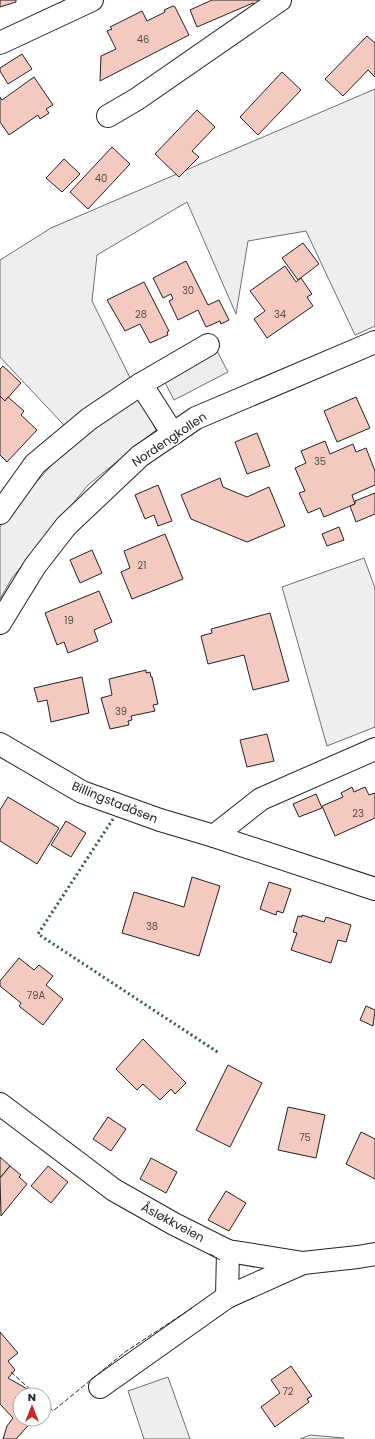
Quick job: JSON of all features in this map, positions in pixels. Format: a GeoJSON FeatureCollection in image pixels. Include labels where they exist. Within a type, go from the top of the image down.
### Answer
{"type":"FeatureCollection","features":[{"type":"Feature","properties":{"kind":"street"},"geometry":{"type":"LineString","coordinates":[[0,43],[92,0]]}},
{"type":"Feature","properties":{"kind":"street"},"geometry":{"type":"LineString","coordinates":[[108,116],[280,0]]}},
{"type":"Feature","properties":{"kind":"street","name":"Nordengkollen"},"geometry":{"type":"LineString","coordinates":[[0,623],[35,566],[66,526],[140,456],[196,418],[375,342]]}},
{"type":"Feature","properties":{"kind":"street"},"geometry":{"type":"LineString","coordinates":[[0,513],[35,464],[89,419],[141,384],[208,345]]}},
{"type":"Feature","properties":{"kind":"street"},"geometry":{"type":"LineString","coordinates":[[141,384],[173,434]]}},
{"type":"Feature","properties":{"kind":"street","name":"Billingstadåsen"},"geometry":{"type":"LineString","coordinates":[[0,744],[82,792],[160,820],[214,836],[375,889]]}},
{"type":"Feature","properties":{"kind":"street"},"geometry":{"type":"LineString","coordinates":[[214,836],[261,798],[375,749]]}},
{"type":"Feature","properties":{"kind":"street","name":"Åsløkkveien"},"geometry":{"type":"LineString","coordinates":[[0,1104],[114,1190],[174,1224],[228,1251],[303,1262],[375,1254]]}},
{"type":"Feature","properties":{"kind":"street"},"geometry":{"type":"LineString","coordinates":[[227,1297],[228,1251]]}},
{"type":"Feature","properties":{"kind":"street"},"geometry":{"type":"LineString","coordinates":[[100,1387],[227,1297],[303,1262]]}},
{"type":"Feature","properties":{"kind":"shaded area"},"geometry":{"type":"Polygon","coordinates":[[[375,89],[375,326],[355,335],[306,231],[248,241],[236,314],[187,202],[97,255],[92,301],[156,430],[88,485],[12,578],[0,599],[0,527],[12,509],[76,438],[0,357],[0,260],[51,228],[375,89]]]}},
{"type":"Feature","properties":{"kind":"shaded area"},"geometry":{"type":"Polygon","coordinates":[[[216,349],[228,372],[174,400],[162,377],[216,349]]]}},
{"type":"Feature","properties":{"kind":"shaded area"},"geometry":{"type":"Polygon","coordinates":[[[364,558],[375,588],[375,727],[327,746],[282,587],[364,558]]]}},
{"type":"Feature","properties":{"kind":"shaded area"},"geometry":{"type":"Polygon","coordinates":[[[168,1377],[190,1439],[144,1439],[128,1391],[168,1377]]]}},
{"type":"Feature","properties":{"kind":"shaded area"},"geometry":{"type":"Polygon","coordinates":[[[310,1435],[344,1438],[344,1439],[300,1439],[310,1435]]]}},
{"type":"Feature","properties":{"kind":"building"},"geometry":{"type":"Polygon","coordinates":[[[0,0],[16,0],[16,2],[0,7],[0,0]]]}},
{"type":"Feature","properties":{"kind":"building"},"geometry":{"type":"Polygon","coordinates":[[[212,0],[264,0],[255,6],[253,3],[197,27],[190,10],[212,0]]]}},
{"type":"Feature","properties":{"kind":"building"},"geometry":{"type":"Polygon","coordinates":[[[173,6],[175,7],[189,35],[100,81],[101,56],[116,49],[107,31],[112,29],[110,27],[142,11],[147,21],[173,6]]]}},
{"type":"Feature","properties":{"kind":"building"},"geometry":{"type":"Polygon","coordinates":[[[367,36],[375,43],[375,77],[368,70],[343,96],[325,79],[367,36]]]}},
{"type":"Feature","properties":{"kind":"building"},"geometry":{"type":"Polygon","coordinates":[[[22,54],[32,69],[8,84],[0,71],[0,68],[22,54]]]}},
{"type":"Feature","properties":{"kind":"building"},"geometry":{"type":"Polygon","coordinates":[[[282,72],[301,90],[258,135],[240,117],[282,72]]]}},
{"type":"Feature","properties":{"kind":"building"},"geometry":{"type":"Polygon","coordinates":[[[34,77],[53,105],[46,109],[49,113],[40,119],[38,115],[9,135],[0,122],[0,97],[2,100],[34,77]]]}},
{"type":"Feature","properties":{"kind":"building"},"geometry":{"type":"Polygon","coordinates":[[[197,110],[215,127],[192,151],[199,157],[179,177],[155,154],[197,110]]]}},
{"type":"Feature","properties":{"kind":"building"},"geometry":{"type":"Polygon","coordinates":[[[112,147],[130,164],[88,209],[70,192],[112,147]]]}},
{"type":"Feature","properties":{"kind":"building"},"geometry":{"type":"Polygon","coordinates":[[[64,159],[80,174],[62,192],[46,178],[64,159]]]}},
{"type":"Feature","properties":{"kind":"building"},"geometry":{"type":"Polygon","coordinates":[[[303,243],[319,264],[298,280],[282,258],[303,243]]]}},
{"type":"Feature","properties":{"kind":"building"},"geometry":{"type":"Polygon","coordinates":[[[186,261],[208,305],[219,300],[229,320],[221,324],[220,321],[206,327],[198,310],[178,320],[169,301],[173,299],[171,294],[163,298],[153,278],[186,261]]]}},
{"type":"Feature","properties":{"kind":"building"},"geometry":{"type":"Polygon","coordinates":[[[285,266],[296,282],[301,278],[312,294],[307,297],[313,306],[267,338],[254,319],[265,311],[250,291],[285,266]]]}},
{"type":"Feature","properties":{"kind":"building"},"geometry":{"type":"Polygon","coordinates":[[[144,282],[169,331],[167,332],[168,335],[150,343],[140,324],[125,331],[107,300],[144,282]]]}},
{"type":"Feature","properties":{"kind":"building"},"geometry":{"type":"Polygon","coordinates":[[[3,366],[21,383],[5,401],[0,396],[0,369],[3,366]]]}},
{"type":"Feature","properties":{"kind":"building"},"geometry":{"type":"Polygon","coordinates":[[[0,396],[5,401],[8,397],[24,411],[21,415],[37,430],[7,462],[0,455],[0,396]]]}},
{"type":"Feature","properties":{"kind":"building"},"geometry":{"type":"Polygon","coordinates":[[[356,397],[370,428],[337,442],[324,411],[356,397]]]}},
{"type":"Feature","properties":{"kind":"building"},"geometry":{"type":"Polygon","coordinates":[[[257,433],[270,466],[247,474],[235,442],[257,433]]]}},
{"type":"Feature","properties":{"kind":"building"},"geometry":{"type":"Polygon","coordinates":[[[325,441],[330,454],[353,444],[356,452],[366,448],[375,471],[375,485],[352,495],[355,504],[324,517],[320,508],[308,513],[299,493],[305,491],[295,468],[306,463],[301,451],[325,441]]]}},
{"type":"Feature","properties":{"kind":"building"},"geometry":{"type":"Polygon","coordinates":[[[220,478],[223,487],[247,497],[269,487],[285,526],[247,542],[191,519],[181,495],[220,478]]]}},
{"type":"Feature","properties":{"kind":"building"},"geometry":{"type":"Polygon","coordinates":[[[158,485],[172,521],[158,526],[154,515],[145,519],[135,495],[158,485]]]}},
{"type":"Feature","properties":{"kind":"building"},"geometry":{"type":"Polygon","coordinates":[[[375,493],[375,514],[356,522],[350,506],[355,504],[355,501],[375,493]]]}},
{"type":"Feature","properties":{"kind":"building"},"geometry":{"type":"Polygon","coordinates":[[[339,527],[344,540],[327,546],[322,534],[339,527]]]}},
{"type":"Feature","properties":{"kind":"building"},"geometry":{"type":"Polygon","coordinates":[[[165,534],[183,579],[132,599],[121,572],[130,568],[124,551],[165,534]]]}},
{"type":"Feature","properties":{"kind":"building"},"geometry":{"type":"Polygon","coordinates":[[[92,550],[102,573],[80,583],[70,560],[92,550]]]}},
{"type":"Feature","properties":{"kind":"building"},"geometry":{"type":"Polygon","coordinates":[[[99,591],[112,622],[94,630],[98,641],[68,653],[64,642],[57,645],[45,613],[99,591]]]}},
{"type":"Feature","properties":{"kind":"building"},"geometry":{"type":"Polygon","coordinates":[[[270,613],[289,681],[253,690],[244,655],[208,664],[201,636],[212,633],[211,629],[270,613]]]}},
{"type":"Feature","properties":{"kind":"building"},"geometry":{"type":"Polygon","coordinates":[[[146,670],[146,673],[150,672],[152,677],[158,704],[153,705],[155,711],[131,716],[132,720],[128,721],[129,725],[110,729],[101,698],[112,695],[109,679],[146,670]]]}},
{"type":"Feature","properties":{"kind":"building"},"geometry":{"type":"Polygon","coordinates":[[[82,677],[89,713],[51,722],[47,700],[38,702],[34,688],[82,677]]]}},
{"type":"Feature","properties":{"kind":"building"},"geometry":{"type":"Polygon","coordinates":[[[267,734],[274,761],[247,767],[240,740],[267,734]]]}},
{"type":"Feature","properties":{"kind":"building"},"geometry":{"type":"Polygon","coordinates":[[[352,787],[354,792],[365,787],[369,795],[375,793],[375,818],[335,836],[322,806],[343,797],[341,793],[352,787]]]}},
{"type":"Feature","properties":{"kind":"building"},"geometry":{"type":"Polygon","coordinates":[[[316,794],[322,808],[299,817],[293,804],[316,794]]]}},
{"type":"Feature","properties":{"kind":"building"},"geometry":{"type":"Polygon","coordinates":[[[8,797],[59,828],[37,864],[0,841],[0,810],[8,797]]]}},
{"type":"Feature","properties":{"kind":"building"},"geometry":{"type":"Polygon","coordinates":[[[66,821],[86,833],[71,857],[51,845],[66,821]]]}},
{"type":"Feature","properties":{"kind":"building"},"geometry":{"type":"Polygon","coordinates":[[[192,877],[220,886],[199,956],[122,933],[134,892],[184,907],[192,877]]]}},
{"type":"Feature","properties":{"kind":"building"},"geometry":{"type":"Polygon","coordinates":[[[269,882],[291,889],[283,913],[277,911],[276,915],[260,909],[269,882]]]}},
{"type":"Feature","properties":{"kind":"building"},"geometry":{"type":"Polygon","coordinates":[[[302,915],[324,922],[326,917],[351,925],[346,942],[338,940],[331,963],[291,950],[297,933],[293,932],[298,916],[302,917],[302,915]]]}},
{"type":"Feature","properties":{"kind":"building"},"geometry":{"type":"Polygon","coordinates":[[[19,958],[34,970],[39,965],[53,976],[46,985],[63,999],[43,1025],[19,1006],[21,1003],[0,986],[0,981],[19,958]]]}},
{"type":"Feature","properties":{"kind":"building"},"geometry":{"type":"Polygon","coordinates":[[[366,1006],[375,1010],[373,1026],[360,1020],[366,1006]]]}},
{"type":"Feature","properties":{"kind":"building"},"geometry":{"type":"Polygon","coordinates":[[[143,1039],[186,1083],[175,1094],[171,1089],[160,1100],[143,1084],[137,1090],[116,1069],[143,1039]]]}},
{"type":"Feature","properties":{"kind":"building"},"geometry":{"type":"Polygon","coordinates":[[[228,1065],[262,1083],[230,1147],[196,1130],[228,1065]]]}},
{"type":"Feature","properties":{"kind":"building"},"geometry":{"type":"Polygon","coordinates":[[[288,1107],[325,1115],[316,1158],[278,1150],[288,1107]]]}},
{"type":"Feature","properties":{"kind":"building"},"geometry":{"type":"Polygon","coordinates":[[[108,1117],[126,1129],[111,1151],[93,1139],[108,1117]]]}},
{"type":"Feature","properties":{"kind":"building"},"geometry":{"type":"Polygon","coordinates":[[[361,1132],[375,1139],[375,1179],[346,1164],[361,1132]]]}},
{"type":"Feature","properties":{"kind":"building"},"geometry":{"type":"Polygon","coordinates":[[[0,1157],[10,1166],[0,1178],[0,1157]]]}},
{"type":"Feature","properties":{"kind":"building"},"geometry":{"type":"Polygon","coordinates":[[[151,1158],[177,1172],[166,1193],[140,1179],[151,1158]]]}},
{"type":"Feature","properties":{"kind":"building"},"geometry":{"type":"Polygon","coordinates":[[[10,1166],[21,1175],[19,1177],[27,1184],[1,1216],[0,1178],[10,1166]]]}},
{"type":"Feature","properties":{"kind":"building"},"geometry":{"type":"Polygon","coordinates":[[[48,1166],[68,1182],[51,1203],[31,1186],[48,1166]]]}},
{"type":"Feature","properties":{"kind":"building"},"geometry":{"type":"Polygon","coordinates":[[[226,1191],[246,1203],[229,1231],[208,1220],[226,1191]]]}},
{"type":"Feature","properties":{"kind":"building"},"geometry":{"type":"Polygon","coordinates":[[[0,1332],[18,1353],[8,1361],[15,1370],[8,1378],[24,1387],[12,1387],[12,1417],[0,1404],[0,1332]]]}},
{"type":"Feature","properties":{"kind":"building"},"geometry":{"type":"Polygon","coordinates":[[[291,1366],[312,1396],[307,1399],[309,1402],[275,1427],[261,1407],[280,1393],[271,1380],[291,1366]]]}},
{"type":"Feature","properties":{"kind":"building"},"geometry":{"type":"Polygon","coordinates":[[[12,1419],[12,1427],[27,1427],[16,1439],[3,1439],[7,1426],[12,1419]]]}},
{"type":"Feature","properties":{"kind":"hedge"},"geometry":{"type":"LineString","coordinates":[[113,819],[38,934],[219,1053]]}},
{"type":"Feature","properties":{"kind":"fence"},"geometry":{"type":"LineString","coordinates":[[210,1254],[220,1260]]}},
{"type":"Feature","properties":{"kind":"fence"},"geometry":{"type":"LineString","coordinates":[[52,1410],[53,1411],[125,1352],[192,1308]]}},
{"type":"Feature","properties":{"kind":"fence"},"geometry":{"type":"LineString","coordinates":[[11,1372],[28,1387]]}}]}
